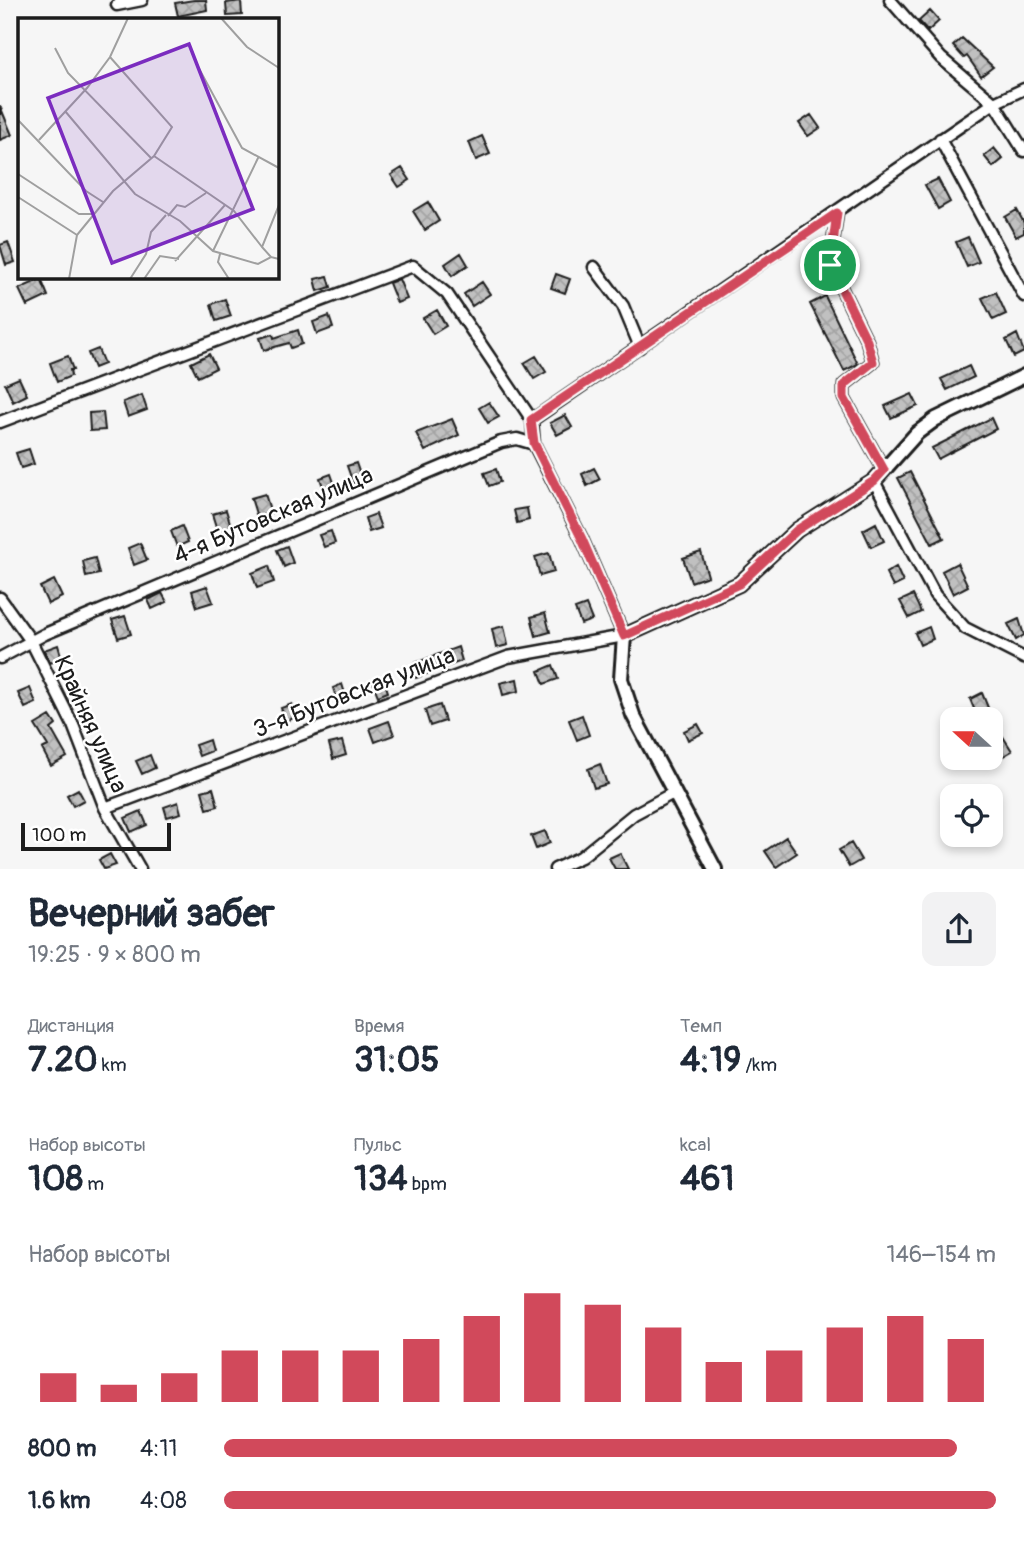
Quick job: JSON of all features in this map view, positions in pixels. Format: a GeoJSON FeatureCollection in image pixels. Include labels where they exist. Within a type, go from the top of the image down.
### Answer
{"type":"FeatureCollection","features":[{"type":"Feature","properties":{"kind":"street"},"geometry":{"type":"LineString","coordinates":[[117,5],[142,0]]}},
{"type":"Feature","properties":{"kind":"street"},"geometry":{"type":"LineString","coordinates":[[890,0],[941,58],[993,103],[1024,152]]}},
{"type":"Feature","properties":{"kind":"street"},"geometry":{"type":"LineString","coordinates":[[531,420],[837,213],[993,103],[1024,89]]}},
{"type":"Feature","properties":{"kind":"street"},"geometry":{"type":"LineString","coordinates":[[940,139],[1024,296]]}},
{"type":"Feature","properties":{"kind":"street"},"geometry":{"type":"LineString","coordinates":[[837,213],[830,265],[867,341],[873,362],[844,385],[844,398],[884,470]]}},
{"type":"Feature","properties":{"kind":"street"},"geometry":{"type":"LineString","coordinates":[[0,422],[413,265],[447,294],[531,420],[534,443],[582,539],[624,636],[621,679],[634,715],[715,869]]}},
{"type":"Feature","properties":{"kind":"street"},"geometry":{"type":"LineString","coordinates":[[594,267],[623,306],[640,347]]}},
{"type":"Feature","properties":{"kind":"street"},"geometry":{"type":"LineString","coordinates":[[624,636],[739,584],[797,530],[874,481],[917,433],[936,419],[1024,376]]}},
{"type":"Feature","properties":{"kind":"street","name":"4-я Бутовская улица"},"geometry":{"type":"LineString","coordinates":[[0,658],[31,641],[501,442],[517,439],[534,443]]}},
{"type":"Feature","properties":{"kind":"street"},"geometry":{"type":"LineString","coordinates":[[874,481],[934,595],[965,628],[1024,658]]}},
{"type":"Feature","properties":{"kind":"street","name":"Крайняя улица"},"geometry":{"type":"LineString","coordinates":[[0,598],[31,641],[73,725],[105,808],[140,869]]}},
{"type":"Feature","properties":{"kind":"street","name":"3-я Бутовская улица"},"geometry":{"type":"LineString","coordinates":[[105,808],[508,657],[624,636]]}},
{"type":"Feature","properties":{"kind":"street"},"geometry":{"type":"LineString","coordinates":[[555,869],[581,858],[634,814],[675,792]]}},
{"type":"Feature","properties":{"kind":"building"},"geometry":{"type":"Polygon","coordinates":[[[206,0],[207,10],[178,16],[175,3],[206,0]]]}},
{"type":"Feature","properties":{"kind":"building"},"geometry":{"type":"Polygon","coordinates":[[[241,1],[242,15],[227,16],[226,3],[241,1]]]}},
{"type":"Feature","properties":{"kind":"building"},"geometry":{"type":"Polygon","coordinates":[[[930,11],[939,21],[928,31],[919,21],[930,11]]]}},
{"type":"Feature","properties":{"kind":"building"},"geometry":{"type":"Polygon","coordinates":[[[962,38],[993,67],[981,76],[967,56],[964,58],[953,46],[962,38]]]}},
{"type":"Feature","properties":{"kind":"building"},"geometry":{"type":"Polygon","coordinates":[[[0,106],[12,135],[0,140],[0,106]]]}},
{"type":"Feature","properties":{"kind":"building"},"geometry":{"type":"Polygon","coordinates":[[[811,115],[820,128],[808,136],[799,123],[811,115]]]}},
{"type":"Feature","properties":{"kind":"building"},"geometry":{"type":"Polygon","coordinates":[[[482,136],[490,154],[476,160],[469,142],[482,136]]]}},
{"type":"Feature","properties":{"kind":"building"},"geometry":{"type":"Polygon","coordinates":[[[994,148],[1003,159],[993,167],[984,156],[994,148]]]}},
{"type":"Feature","properties":{"kind":"building"},"geometry":{"type":"Polygon","coordinates":[[[402,168],[410,180],[399,187],[391,175],[402,168]]]}},
{"type":"Feature","properties":{"kind":"building"},"geometry":{"type":"Polygon","coordinates":[[[938,179],[950,202],[938,209],[925,185],[938,179]]]}},
{"type":"Feature","properties":{"kind":"building"},"geometry":{"type":"Polygon","coordinates":[[[428,202],[439,221],[425,230],[413,211],[428,202]]]}},
{"type":"Feature","properties":{"kind":"building"},"geometry":{"type":"Polygon","coordinates":[[[1017,210],[1024,223],[1024,233],[1016,237],[1005,217],[1017,210]]]}},
{"type":"Feature","properties":{"kind":"building"},"geometry":{"type":"Polygon","coordinates":[[[968,237],[979,262],[967,267],[956,242],[968,237]]]}},
{"type":"Feature","properties":{"kind":"building"},"geometry":{"type":"Polygon","coordinates":[[[8,242],[15,262],[6,265],[0,245],[8,242]]]}},
{"type":"Feature","properties":{"kind":"building"},"geometry":{"type":"Polygon","coordinates":[[[461,253],[468,265],[452,276],[445,264],[461,253]]]}},
{"type":"Feature","properties":{"kind":"building"},"geometry":{"type":"Polygon","coordinates":[[[556,274],[570,279],[565,293],[551,288],[556,274]]]}},
{"type":"Feature","properties":{"kind":"building"},"geometry":{"type":"Polygon","coordinates":[[[328,276],[331,287],[318,291],[315,279],[328,276]]]}},
{"type":"Feature","properties":{"kind":"building"},"geometry":{"type":"Polygon","coordinates":[[[41,279],[48,296],[27,306],[19,289],[41,279]]]}},
{"type":"Feature","properties":{"kind":"building"},"geometry":{"type":"Polygon","coordinates":[[[399,279],[407,299],[397,303],[389,283],[399,279]]]}},
{"type":"Feature","properties":{"kind":"building"},"geometry":{"type":"Polygon","coordinates":[[[482,282],[490,294],[472,306],[464,294],[482,282]]]}},
{"type":"Feature","properties":{"kind":"building"},"geometry":{"type":"Polygon","coordinates":[[[996,292],[1006,314],[993,320],[982,298],[996,292]]]}},
{"type":"Feature","properties":{"kind":"building"},"geometry":{"type":"Polygon","coordinates":[[[825,296],[858,364],[844,371],[810,304],[825,296]]]}},
{"type":"Feature","properties":{"kind":"building"},"geometry":{"type":"Polygon","coordinates":[[[225,299],[231,316],[216,321],[211,304],[225,299]]]}},
{"type":"Feature","properties":{"kind":"building"},"geometry":{"type":"Polygon","coordinates":[[[437,310],[446,326],[433,334],[423,318],[437,310]]]}},
{"type":"Feature","properties":{"kind":"building"},"geometry":{"type":"Polygon","coordinates":[[[329,316],[333,328],[317,334],[313,322],[329,316]]]}},
{"type":"Feature","properties":{"kind":"building"},"geometry":{"type":"Polygon","coordinates":[[[298,330],[302,344],[291,348],[289,343],[264,350],[260,338],[273,334],[274,338],[298,330]]]}},
{"type":"Feature","properties":{"kind":"building"},"geometry":{"type":"Polygon","coordinates":[[[1017,334],[1024,352],[1014,357],[1006,340],[1017,334]]]}},
{"type":"Feature","properties":{"kind":"building"},"geometry":{"type":"Polygon","coordinates":[[[98,349],[104,364],[94,368],[88,353],[98,349]]]}},
{"type":"Feature","properties":{"kind":"building"},"geometry":{"type":"Polygon","coordinates":[[[209,354],[216,368],[198,377],[191,363],[209,354]]]}},
{"type":"Feature","properties":{"kind":"building"},"geometry":{"type":"Polygon","coordinates":[[[68,356],[73,370],[70,370],[71,376],[57,382],[50,363],[68,356]]]}},
{"type":"Feature","properties":{"kind":"building"},"geometry":{"type":"Polygon","coordinates":[[[536,356],[546,372],[534,379],[524,363],[536,356]]]}},
{"type":"Feature","properties":{"kind":"building"},"geometry":{"type":"Polygon","coordinates":[[[969,366],[974,377],[947,390],[941,379],[969,366]]]}},
{"type":"Feature","properties":{"kind":"building"},"geometry":{"type":"Polygon","coordinates":[[[19,378],[27,395],[13,402],[5,384],[19,378]]]}},
{"type":"Feature","properties":{"kind":"building"},"geometry":{"type":"Polygon","coordinates":[[[912,394],[918,406],[891,418],[885,406],[912,394]]]}},
{"type":"Feature","properties":{"kind":"building"},"geometry":{"type":"Polygon","coordinates":[[[142,395],[147,410],[128,417],[123,402],[142,395]]]}},
{"type":"Feature","properties":{"kind":"building"},"geometry":{"type":"Polygon","coordinates":[[[489,402],[499,417],[488,423],[479,408],[489,402]]]}},
{"type":"Feature","properties":{"kind":"building"},"geometry":{"type":"Polygon","coordinates":[[[103,412],[105,430],[90,431],[89,413],[103,412]]]}},
{"type":"Feature","properties":{"kind":"building"},"geometry":{"type":"Polygon","coordinates":[[[565,415],[572,427],[557,435],[550,423],[565,415]]]}},
{"type":"Feature","properties":{"kind":"building"},"geometry":{"type":"Polygon","coordinates":[[[991,418],[996,429],[938,459],[932,448],[991,418]]]}},
{"type":"Feature","properties":{"kind":"building"},"geometry":{"type":"Polygon","coordinates":[[[452,419],[459,435],[425,451],[416,433],[452,419]]]}},
{"type":"Feature","properties":{"kind":"building"},"geometry":{"type":"Polygon","coordinates":[[[29,449],[34,464],[21,468],[16,453],[29,449]]]}},
{"type":"Feature","properties":{"kind":"building"},"geometry":{"type":"Polygon","coordinates":[[[356,463],[362,480],[353,483],[347,466],[356,463]]]}},
{"type":"Feature","properties":{"kind":"building"},"geometry":{"type":"Polygon","coordinates":[[[594,468],[600,479],[587,486],[582,474],[594,468]]]}},
{"type":"Feature","properties":{"kind":"building"},"geometry":{"type":"Polygon","coordinates":[[[496,469],[500,482],[489,486],[484,473],[496,469]]]}},
{"type":"Feature","properties":{"kind":"building"},"geometry":{"type":"Polygon","coordinates":[[[910,472],[944,538],[932,544],[898,478],[910,472]]]}},
{"type":"Feature","properties":{"kind":"building"},"geometry":{"type":"Polygon","coordinates":[[[331,474],[337,491],[326,495],[320,478],[331,474]]]}},
{"type":"Feature","properties":{"kind":"building"},"geometry":{"type":"Polygon","coordinates":[[[265,494],[271,513],[257,517],[251,498],[265,494]]]}},
{"type":"Feature","properties":{"kind":"building"},"geometry":{"type":"Polygon","coordinates":[[[527,508],[529,520],[517,523],[514,510],[527,508]]]}},
{"type":"Feature","properties":{"kind":"building"},"geometry":{"type":"Polygon","coordinates":[[[226,510],[232,529],[218,533],[212,514],[226,510]]]}},
{"type":"Feature","properties":{"kind":"building"},"geometry":{"type":"Polygon","coordinates":[[[376,514],[381,528],[369,532],[365,518],[376,514]]]}},
{"type":"Feature","properties":{"kind":"building"},"geometry":{"type":"Polygon","coordinates":[[[876,523],[884,541],[871,547],[863,530],[876,523]]]}},
{"type":"Feature","properties":{"kind":"building"},"geometry":{"type":"Polygon","coordinates":[[[182,526],[188,542],[177,547],[171,531],[182,526]]]}},
{"type":"Feature","properties":{"kind":"building"},"geometry":{"type":"Polygon","coordinates":[[[331,531],[335,543],[324,547],[319,535],[331,531]]]}},
{"type":"Feature","properties":{"kind":"building"},"geometry":{"type":"Polygon","coordinates":[[[140,543],[147,560],[134,565],[128,548],[140,543]]]}},
{"type":"Feature","properties":{"kind":"building"},"geometry":{"type":"Polygon","coordinates":[[[287,546],[293,563],[284,567],[277,550],[287,546]]]}},
{"type":"Feature","properties":{"kind":"building"},"geometry":{"type":"Polygon","coordinates":[[[701,552],[708,576],[691,582],[683,558],[701,552]]]}},
{"type":"Feature","properties":{"kind":"building"},"geometry":{"type":"Polygon","coordinates":[[[549,553],[554,572],[540,576],[535,557],[549,553]]]}},
{"type":"Feature","properties":{"kind":"building"},"geometry":{"type":"Polygon","coordinates":[[[95,558],[99,574],[86,577],[83,561],[95,558]]]}},
{"type":"Feature","properties":{"kind":"building"},"geometry":{"type":"Polygon","coordinates":[[[957,563],[968,586],[953,594],[942,571],[957,563]]]}},
{"type":"Feature","properties":{"kind":"building"},"geometry":{"type":"Polygon","coordinates":[[[269,566],[274,582],[257,588],[252,573],[269,566]]]}},
{"type":"Feature","properties":{"kind":"building"},"geometry":{"type":"Polygon","coordinates":[[[896,567],[903,582],[893,587],[886,573],[896,567]]]}},
{"type":"Feature","properties":{"kind":"building"},"geometry":{"type":"Polygon","coordinates":[[[54,580],[62,597],[48,604],[40,587],[54,580]]]}},
{"type":"Feature","properties":{"kind":"building"},"geometry":{"type":"Polygon","coordinates":[[[207,586],[213,602],[197,607],[192,591],[207,586]]]}},
{"type":"Feature","properties":{"kind":"building"},"geometry":{"type":"Polygon","coordinates":[[[162,593],[167,602],[152,609],[148,600],[162,593]]]}},
{"type":"Feature","properties":{"kind":"building"},"geometry":{"type":"Polygon","coordinates":[[[913,595],[921,612],[909,618],[900,601],[913,595]]]}},
{"type":"Feature","properties":{"kind":"building"},"geometry":{"type":"Polygon","coordinates":[[[586,605],[592,620],[581,624],[575,609],[586,605]]]}},
{"type":"Feature","properties":{"kind":"building"},"geometry":{"type":"Polygon","coordinates":[[[545,613],[550,632],[536,636],[531,617],[545,613]]]}},
{"type":"Feature","properties":{"kind":"building"},"geometry":{"type":"Polygon","coordinates":[[[125,616],[131,634],[118,638],[112,620],[125,616]]]}},
{"type":"Feature","properties":{"kind":"building"},"geometry":{"type":"Polygon","coordinates":[[[1019,619],[1024,635],[1016,640],[1008,624],[1019,619]]]}},
{"type":"Feature","properties":{"kind":"building"},"geometry":{"type":"Polygon","coordinates":[[[504,626],[508,645],[496,648],[492,629],[504,626]]]}},
{"type":"Feature","properties":{"kind":"building"},"geometry":{"type":"Polygon","coordinates":[[[929,627],[933,639],[920,645],[915,633],[929,627]]]}},
{"type":"Feature","properties":{"kind":"building"},"geometry":{"type":"Polygon","coordinates":[[[58,645],[62,659],[50,663],[44,650],[58,645]]]}},
{"type":"Feature","properties":{"kind":"building"},"geometry":{"type":"Polygon","coordinates":[[[458,647],[462,661],[416,678],[412,664],[458,647]]]}},
{"type":"Feature","properties":{"kind":"building"},"geometry":{"type":"Polygon","coordinates":[[[553,665],[558,679],[544,684],[539,671],[553,665]]]}},
{"type":"Feature","properties":{"kind":"building"},"geometry":{"type":"Polygon","coordinates":[[[383,677],[388,692],[378,696],[372,681],[383,677]]]}},
{"type":"Feature","properties":{"kind":"building"},"geometry":{"type":"Polygon","coordinates":[[[517,679],[519,691],[503,695],[500,683],[517,679]]]}},
{"type":"Feature","properties":{"kind":"building"},"geometry":{"type":"Polygon","coordinates":[[[342,684],[347,700],[338,703],[333,688],[342,684]]]}},
{"type":"Feature","properties":{"kind":"building"},"geometry":{"type":"Polygon","coordinates":[[[30,688],[36,703],[25,708],[18,693],[30,688]]]}},
{"type":"Feature","properties":{"kind":"building"},"geometry":{"type":"Polygon","coordinates":[[[982,693],[988,707],[973,707],[970,699],[982,693]]]}},
{"type":"Feature","properties":{"kind":"building"},"geometry":{"type":"Polygon","coordinates":[[[292,704],[297,717],[286,721],[281,708],[292,704]]]}},
{"type":"Feature","properties":{"kind":"building"},"geometry":{"type":"Polygon","coordinates":[[[440,705],[445,721],[430,726],[425,710],[440,705]]]}},
{"type":"Feature","properties":{"kind":"building"},"geometry":{"type":"Polygon","coordinates":[[[582,715],[589,735],[577,740],[569,720],[582,715]]]}},
{"type":"Feature","properties":{"kind":"building"},"geometry":{"type":"Polygon","coordinates":[[[50,716],[56,725],[51,729],[67,757],[51,766],[42,749],[48,746],[35,725],[50,716]]]}},
{"type":"Feature","properties":{"kind":"building"},"geometry":{"type":"Polygon","coordinates":[[[389,721],[394,735],[375,742],[370,728],[389,721]]]}},
{"type":"Feature","properties":{"kind":"building"},"geometry":{"type":"Polygon","coordinates":[[[698,724],[703,733],[688,740],[684,731],[698,724]]]}},
{"type":"Feature","properties":{"kind":"building"},"geometry":{"type":"Polygon","coordinates":[[[1003,737],[1012,751],[1003,756],[1003,737]]]}},
{"type":"Feature","properties":{"kind":"building"},"geometry":{"type":"Polygon","coordinates":[[[209,740],[212,751],[199,756],[195,745],[209,740]]]}},
{"type":"Feature","properties":{"kind":"building"},"geometry":{"type":"Polygon","coordinates":[[[342,741],[346,755],[333,759],[329,744],[342,741]]]}},
{"type":"Feature","properties":{"kind":"building"},"geometry":{"type":"Polygon","coordinates":[[[150,755],[155,768],[142,774],[136,761],[150,755]]]}},
{"type":"Feature","properties":{"kind":"building"},"geometry":{"type":"Polygon","coordinates":[[[600,764],[607,784],[594,788],[588,769],[600,764]]]}},
{"type":"Feature","properties":{"kind":"building"},"geometry":{"type":"Polygon","coordinates":[[[213,788],[218,806],[207,809],[202,791],[213,788]]]}},
{"type":"Feature","properties":{"kind":"building"},"geometry":{"type":"Polygon","coordinates":[[[78,789],[84,800],[73,806],[67,795],[78,789]]]}},
{"type":"Feature","properties":{"kind":"building"},"geometry":{"type":"Polygon","coordinates":[[[178,802],[181,813],[167,817],[164,807],[178,802]]]}},
{"type":"Feature","properties":{"kind":"building"},"geometry":{"type":"Polygon","coordinates":[[[141,811],[147,825],[131,832],[125,818],[141,811]]]}},
{"type":"Feature","properties":{"kind":"building"},"geometry":{"type":"Polygon","coordinates":[[[545,831],[550,843],[536,849],[531,836],[545,831]]]}},
{"type":"Feature","properties":{"kind":"building"},"geometry":{"type":"Polygon","coordinates":[[[786,837],[797,853],[776,867],[765,851],[786,837]]]}},
{"type":"Feature","properties":{"kind":"building"},"geometry":{"type":"Polygon","coordinates":[[[851,843],[861,860],[849,867],[839,850],[851,843]]]}},
{"type":"Feature","properties":{"kind":"building"},"geometry":{"type":"Polygon","coordinates":[[[620,853],[628,869],[615,869],[609,858],[620,853]]]}},
{"type":"Feature","properties":{"kind":"building"},"geometry":{"type":"Polygon","coordinates":[[[110,854],[116,865],[104,869],[99,860],[110,854]]]}},
{"type":"Feature","properties":{"kind":"route"},"geometry":{"type":"LineString","coordinates":[[837,213],[830,265],[867,341],[873,362],[844,385],[844,398],[866,442],[884,470],[874,481],[797,530],[739,584],[698,605],[624,636],[582,539],[534,443],[531,420],[837,213]]}}]}
